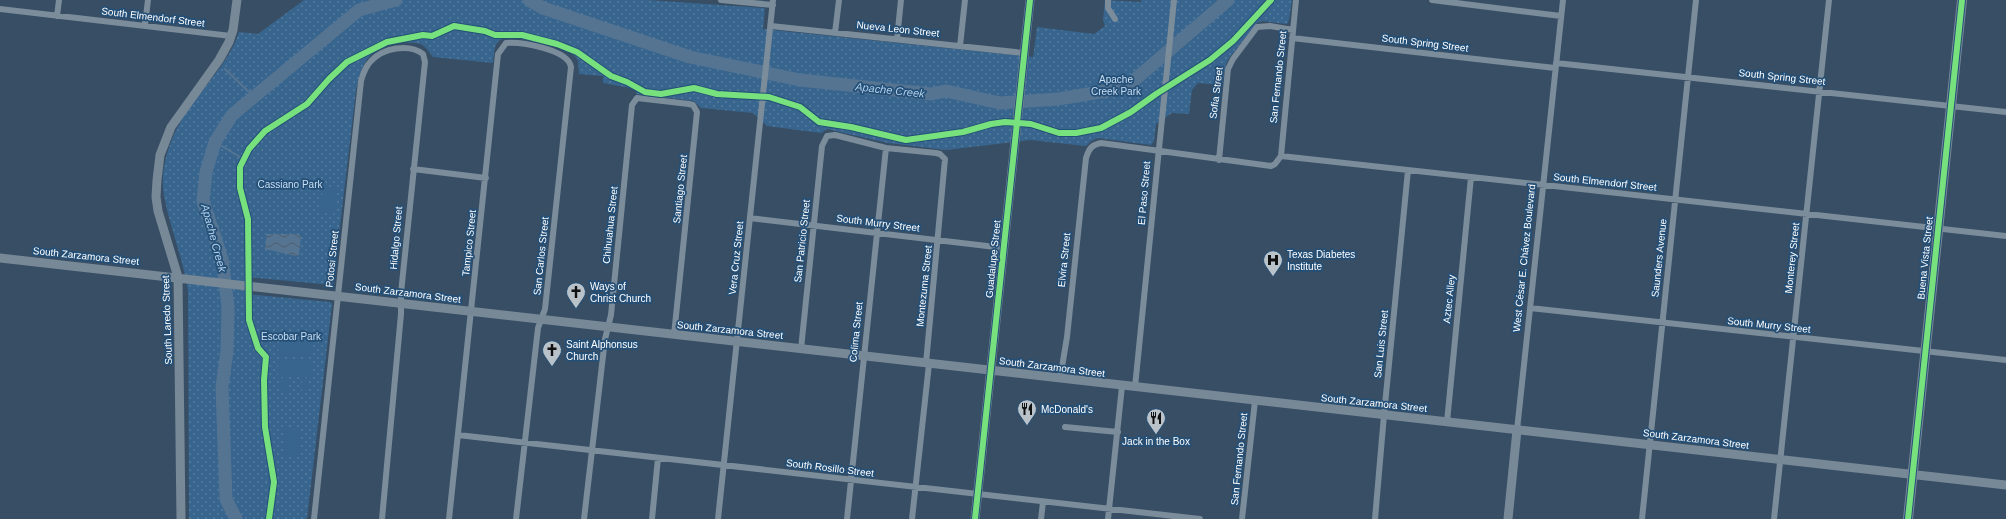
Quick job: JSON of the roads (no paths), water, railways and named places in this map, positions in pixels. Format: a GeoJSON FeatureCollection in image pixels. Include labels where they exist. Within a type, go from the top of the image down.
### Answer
{"type":"FeatureCollection","features":[{"type":"Feature","properties":{"kind":"main road","name":"South Laredo Street"},"geometry":{"type":"LineString","coordinates":[[181,519],[178,277],[158,211],[156,197],[160,155],[170,126],[220,60],[231,36],[237,0]]}},
{"type":"Feature","properties":{"kind":"main road","name":"Guadalupe Street"},"geometry":{"type":"LineString","coordinates":[[975,519],[992,371],[1030,0]]}},
{"type":"Feature","properties":{"kind":"main road","name":"Buena Vista Street"},"geometry":{"type":"LineString","coordinates":[[1908,519],[1962,0]]}},
{"type":"Feature","properties":{"kind":"main road","name":"South Zarzamora Street"},"geometry":{"type":"LineString","coordinates":[[0,258],[190,278],[674,335],[2006,485]]}},
{"type":"Feature","properties":{"kind":"main road","name":"West César E. Chávez Boulevard"},"geometry":{"type":"LineString","coordinates":[[1508,519],[1517,430]]}},
{"type":"Feature","properties":{"kind":"street"},"geometry":{"type":"LineString","coordinates":[[57,16],[59,0]]}},
{"type":"Feature","properties":{"kind":"street"},"geometry":{"type":"LineString","coordinates":[[145,25],[148,0]]}},
{"type":"Feature","properties":{"kind":"street"},"geometry":{"type":"LineString","coordinates":[[721,0],[773,3]]}},
{"type":"Feature","properties":{"kind":"street"},"geometry":{"type":"LineString","coordinates":[[835,33],[838,0]]}},
{"type":"Feature","properties":{"kind":"street"},"geometry":{"type":"LineString","coordinates":[[897,39],[901,0]]}},
{"type":"Feature","properties":{"kind":"street"},"geometry":{"type":"LineString","coordinates":[[960,46],[965,0]]}},
{"type":"Feature","properties":{"kind":"street"},"geometry":{"type":"LineString","coordinates":[[1108,0],[1108,8],[1115,19]]}},
{"type":"Feature","properties":{"kind":"street","name":"San Fernando Street"},"geometry":{"type":"LineString","coordinates":[[1281,156],[1296,0]]}},
{"type":"Feature","properties":{"kind":"street"},"geometry":{"type":"LineString","coordinates":[[1432,0],[1561,16]]}},
{"type":"Feature","properties":{"kind":"street","name":"West César E. Chávez Boulevard"},"geometry":{"type":"LineString","coordinates":[[1517,430],[1563,0]]}},
{"type":"Feature","properties":{"kind":"street","name":"Saunders Avenue"},"geometry":{"type":"LineString","coordinates":[[1642,519],[1696,0]]}},
{"type":"Feature","properties":{"kind":"street","name":"Monterey Street"},"geometry":{"type":"LineString","coordinates":[[1774,519],[1829,0]]}},
{"type":"Feature","properties":{"kind":"street","name":"Vera Cruz Street"},"geometry":{"type":"LineString","coordinates":[[718,519],[773,3]]}},
{"type":"Feature","properties":{"kind":"street","name":"El Paso Street"},"geometry":{"type":"LineString","coordinates":[[1135,387],[1174,3]]}},
{"type":"Feature","properties":{"kind":"street","name":"South Elmendorf Street"},"geometry":{"type":"LineString","coordinates":[[0,10],[145,25],[231,36]]}},
{"type":"Feature","properties":{"kind":"street","name":"Nueva Leon Street"},"geometry":{"type":"LineString","coordinates":[[770,26],[1024,53]]}},
{"type":"Feature","properties":{"kind":"street","name":"Sofia Street"},"geometry":{"type":"LineString","coordinates":[[1219,160],[1228,68],[1233,59],[1257,27],[1270,26],[1293,30]]}},
{"type":"Feature","properties":{"kind":"street","name":"South Spring Street"},"geometry":{"type":"LineString","coordinates":[[1292,38],[1556,66],[1688,77],[2006,112]]}},
{"type":"Feature","properties":{"kind":"street","name":"Tampico Street"},"geometry":{"type":"LineString","coordinates":[[449,519],[498,54],[502,46],[506,43]]}},
{"type":"Feature","properties":{"kind":"street","name":"San Carlos Street"},"geometry":{"type":"LineString","coordinates":[[506,43],[519,44],[557,52],[570,62],[571,73],[546,309],[538,328],[516,519]]}},
{"type":"Feature","properties":{"kind":"street","name":"Potosi Street"},"geometry":{"type":"LineString","coordinates":[[314,519],[361,81],[363,73],[372,60],[390,50],[409,48],[423,54]]}},
{"type":"Feature","properties":{"kind":"street","name":"Hidalgo Street"},"geometry":{"type":"LineString","coordinates":[[382,519],[413,169],[425,62],[423,54]]}},
{"type":"Feature","properties":{"kind":"street","name":"Santiago Street"},"geometry":{"type":"LineString","coordinates":[[635,99],[640,98],[689,104],[693,105],[697,112],[674,335]]}},
{"type":"Feature","properties":{"kind":"street","name":"Chihuahua Street"},"geometry":{"type":"LineString","coordinates":[[584,519],[605,339],[611,315],[632,105],[635,99]]}},
{"type":"Feature","properties":{"kind":"street","name":"San Patricio Street"},"geometry":{"type":"LineString","coordinates":[[801,349],[822,146],[826,137],[829,135],[835,135],[886,148]]}},
{"type":"Feature","properties":{"kind":"street","name":"Elvira Street"},"geometry":{"type":"LineString","coordinates":[[1060,378],[1067,337],[1086,158],[1088,151],[1093,145],[1101,143],[1158,151]]}},
{"type":"Feature","properties":{"kind":"street","name":"Montezuma Street"},"geometry":{"type":"LineString","coordinates":[[886,148],[940,154],[946,162],[912,519]]}},
{"type":"Feature","properties":{"kind":"street","name":"Colima Street"},"geometry":{"type":"LineString","coordinates":[[847,519],[886,148]]}},
{"type":"Feature","properties":{"kind":"street"},"geometry":{"type":"LineString","coordinates":[[1158,151],[1271,166],[1275,164],[1281,156]]}},
{"type":"Feature","properties":{"kind":"street","name":"South Elmendorf Street"},"geometry":{"type":"LineString","coordinates":[[1281,156],[2006,236]]}},
{"type":"Feature","properties":{"kind":"street"},"geometry":{"type":"LineString","coordinates":[[413,169],[486,178]]}},
{"type":"Feature","properties":{"kind":"street","name":"San Luis Street"},"geometry":{"type":"LineString","coordinates":[[1375,519],[1408,170]]}},
{"type":"Feature","properties":{"kind":"street","name":"Aztec Alley"},"geometry":{"type":"LineString","coordinates":[[1446,422],[1472,177]]}},
{"type":"Feature","properties":{"kind":"street","name":"South Murry Street"},"geometry":{"type":"LineString","coordinates":[[750,218],[1004,248]]}},
{"type":"Feature","properties":{"kind":"street","name":"South Murry Street"},"geometry":{"type":"LineString","coordinates":[[1530,308],[1793,338],[2006,360]]}},
{"type":"Feature","properties":{"kind":"street"},"geometry":{"type":"LineString","coordinates":[[1108,519],[1122,386]]}},
{"type":"Feature","properties":{"kind":"street","name":"San Fernando Street"},"geometry":{"type":"LineString","coordinates":[[1242,519],[1255,401]]}},
{"type":"Feature","properties":{"kind":"street"},"geometry":{"type":"LineString","coordinates":[[1065,427],[1118,432]]}},
{"type":"Feature","properties":{"kind":"street","name":"South Rosillo Street"},"geometry":{"type":"LineString","coordinates":[[458,435],[851,481],[1200,519]]}},
{"type":"Feature","properties":{"kind":"street"},"geometry":{"type":"LineString","coordinates":[[652,519],[658,458]]}},
{"type":"Feature","properties":{"kind":"street"},"geometry":{"type":"LineString","coordinates":[[1041,519],[1043,502]]}},
{"type":"Feature","properties":{"kind":"water"},"geometry":{"type":"Polygon","coordinates":[[[267,234],[299,234],[301,237],[299,255],[296,256],[265,249],[267,234]]]}},
{"type":"Feature","properties":{"kind":"waterway","name":"Apache Creek"},"geometry":{"type":"LineString","coordinates":[[236,519],[226,499],[222,387],[227,351],[228,307],[222,259],[203,201],[206,172],[215,142],[232,115],[359,10],[396,0]]}},
{"type":"Feature","properties":{"kind":"waterway","name":"Apache Creek"},"geometry":{"type":"LineString","coordinates":[[529,0],[543,8],[690,57],[800,80],[931,94],[946,91],[1000,103],[1058,99],[1125,88],[1228,0]]}},
{"type":"Feature","properties":{"kind":"waterway"},"geometry":{"type":"LineString","coordinates":[[225,69],[253,96]]}},
{"type":"Feature","properties":{"kind":"waterway"},"geometry":{"type":"LineString","coordinates":[[215,142],[240,157]]}},
{"type":"Feature","properties":{"kind":"place","name":"Texas Diabetes Institute"},"geometry":{"type":"Point","coordinates":[1273,277]}},
{"type":"Feature","properties":{"kind":"place","name":"Ways of Christ Church"},"geometry":{"type":"Point","coordinates":[576,309]}},
{"type":"Feature","properties":{"kind":"place","name":"Saint Alphonsus Church"},"geometry":{"type":"Point","coordinates":[552,367]}},
{"type":"Feature","properties":{"kind":"place","name":"McDonald's"},"geometry":{"type":"Point","coordinates":[1027,426]}},
{"type":"Feature","properties":{"kind":"place","name":"Jack in the Box"},"geometry":{"type":"Point","coordinates":[1156,435]}},
{"type":"Feature","properties":{"kind":"park label","name":"Apache Creek Park"},"geometry":{"type":"Point","coordinates":[1116,84]}},
{"type":"Feature","properties":{"kind":"park label","name":"Cassiano Park"},"geometry":{"type":"Point","coordinates":[290,184]}},
{"type":"Feature","properties":{"kind":"park label","name":"Escobar Park"},"geometry":{"type":"Point","coordinates":[291,336]}}]}
